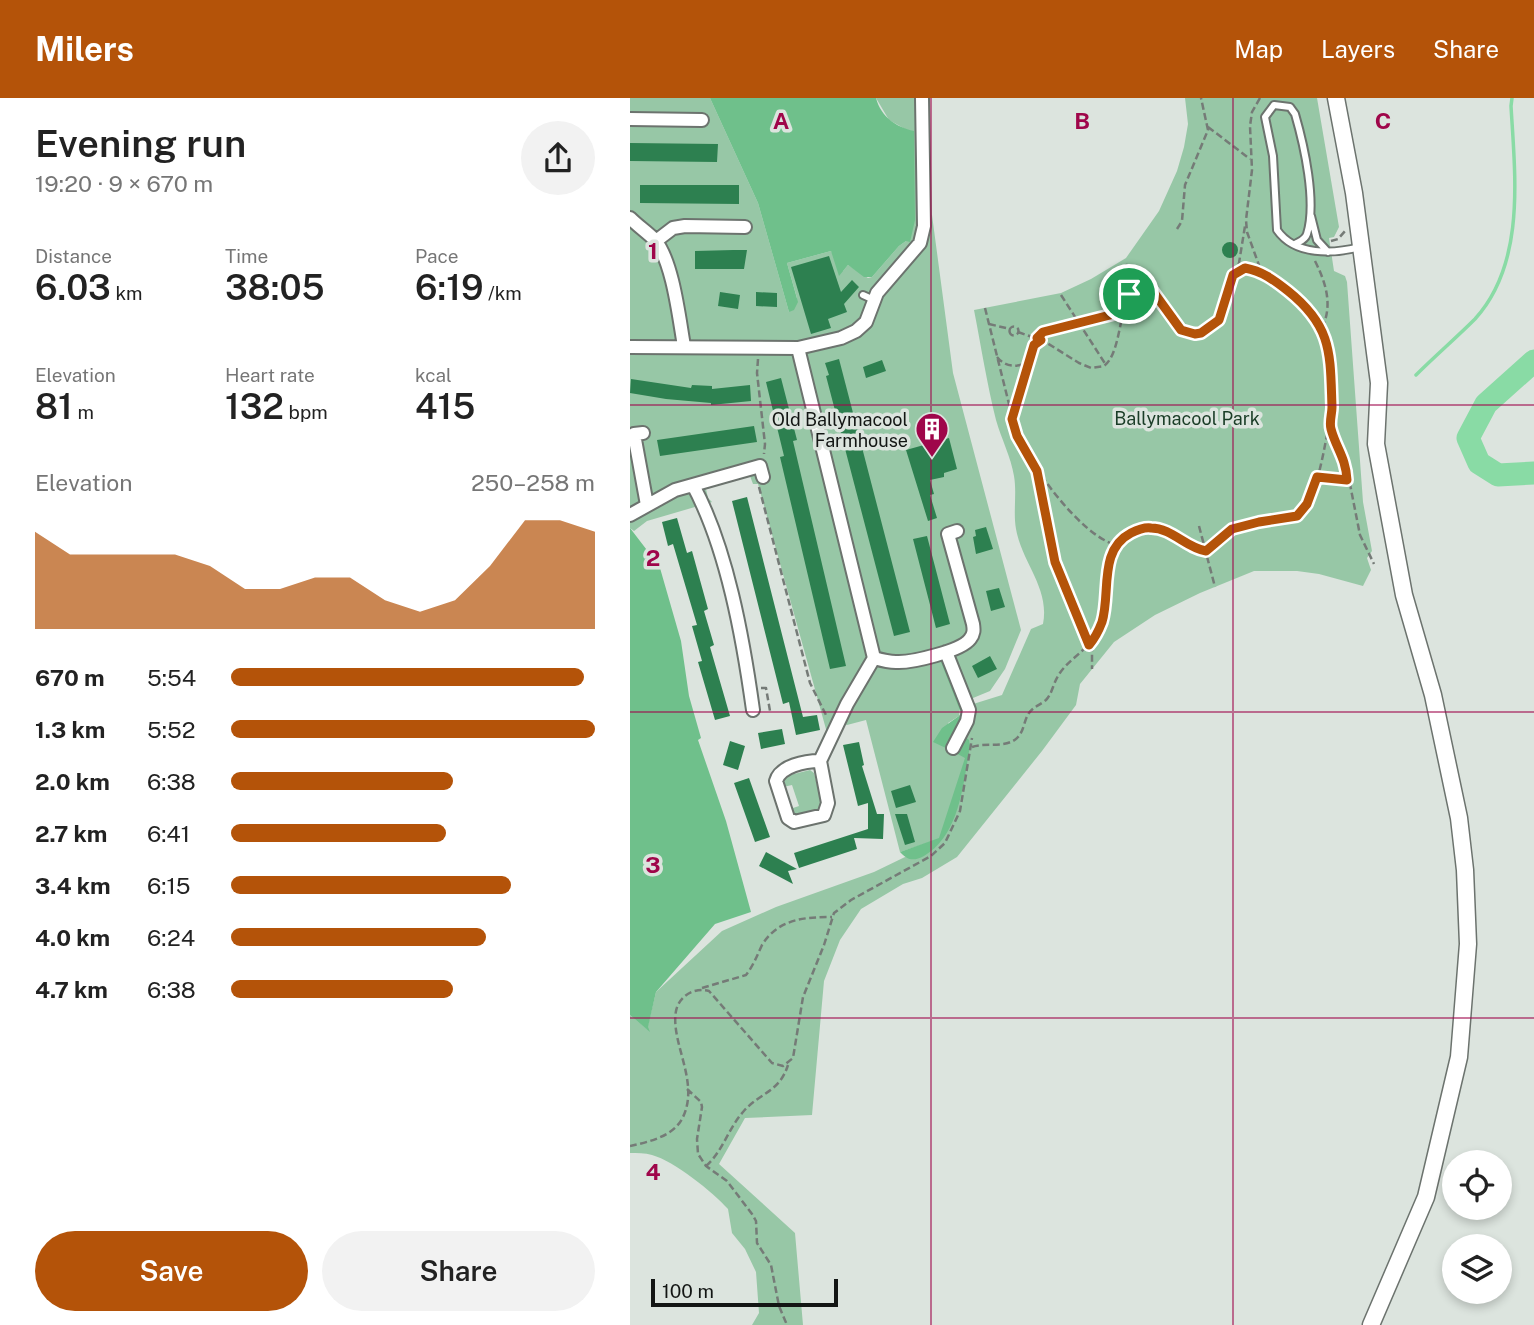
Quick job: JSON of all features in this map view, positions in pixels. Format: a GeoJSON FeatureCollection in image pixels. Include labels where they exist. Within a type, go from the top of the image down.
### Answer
{"type":"FeatureCollection","features":[{"type":"Feature","properties":{"kind":"main road"},"geometry":{"type":"LineString","coordinates":[[1336,98],[1354,193],[1379,383],[1376,444],[1404,595],[1433,695],[1459,818],[1465,870],[1468,944],[1459,1057],[1429,1185],[1371,1325]]}},
{"type":"Feature","properties":{"kind":"street"},"geometry":{"type":"LineString","coordinates":[[630,346],[798,348],[841,338],[856,331],[866,322],[868,298],[877,293],[915,251],[923,235],[922,98]]}},
{"type":"Feature","properties":{"kind":"street"},"geometry":{"type":"LineString","coordinates":[[630,119],[702,120]]}},
{"type":"Feature","properties":{"kind":"street"},"geometry":{"type":"LineString","coordinates":[[630,218],[656,241],[663,253],[675,296],[684,346]]}},
{"type":"Feature","properties":{"kind":"street"},"geometry":{"type":"LineString","coordinates":[[656,241],[673,228],[745,226]]}},
{"type":"Feature","properties":{"kind":"street"},"geometry":{"type":"LineString","coordinates":[[798,348],[874,658],[820,761],[827,811],[824,815],[797,823],[790,821],[776,782],[777,775],[782,770],[820,761]]}},
{"type":"Feature","properties":{"kind":"street"},"geometry":{"type":"LineString","coordinates":[[643,433],[634,434],[648,505]]}},
{"type":"Feature","properties":{"kind":"street"},"geometry":{"type":"LineString","coordinates":[[630,515],[675,490],[760,466],[763,477]]}},
{"type":"Feature","properties":{"kind":"street"},"geometry":{"type":"LineString","coordinates":[[693,485],[709,521],[731,592],[752,710]]}},
{"type":"Feature","properties":{"kind":"street"},"geometry":{"type":"LineString","coordinates":[[874,658],[897,663],[946,652],[969,641],[974,632],[948,534],[957,531]]}},
{"type":"Feature","properties":{"kind":"street"},"geometry":{"type":"LineString","coordinates":[[946,652],[969,710],[953,748]]}},
{"type":"Feature","properties":{"kind":"lane"},"geometry":{"type":"LineString","coordinates":[[1329,254],[1317,240],[1310,214],[1304,154],[1294,114],[1290,107],[1274,105],[1265,117],[1273,156],[1277,230],[1283,238],[1295,244],[1329,254],[1362,247]]}},
{"type":"Feature","properties":{"kind":"lane"},"geometry":{"type":"LineString","coordinates":[[1295,244],[1305,238],[1310,214]]}},
{"type":"Feature","properties":{"kind":"path"},"geometry":{"type":"LineString","coordinates":[[1177,229],[1181,221],[1185,185],[1208,127],[1201,98]]}},
{"type":"Feature","properties":{"kind":"path"},"geometry":{"type":"LineString","coordinates":[[989,324],[1010,329],[1009,332],[1013,335],[1018,332],[1039,339],[1097,369],[1111,361],[1118,342],[1122,312],[1129,294],[1136,288],[1152,290],[1181,330],[1195,334],[1208,330],[1219,320],[1238,263],[1246,220],[1251,160],[1250,126],[1252,112],[1260,98]]}},
{"type":"Feature","properties":{"kind":"path"},"geometry":{"type":"LineString","coordinates":[[1208,127],[1251,160]]}},
{"type":"Feature","properties":{"kind":"path"},"geometry":{"type":"LineString","coordinates":[[1246,220],[1255,257],[1268,276]]}},
{"type":"Feature","properties":{"kind":"path"},"geometry":{"type":"LineString","coordinates":[[1310,249],[1328,298],[1328,310],[1322,328],[1331,381],[1331,429],[1344,459],[1360,535],[1374,564]]}},
{"type":"Feature","properties":{"kind":"path"},"geometry":{"type":"LineString","coordinates":[[1126,264],[1142,305]]}},
{"type":"Feature","properties":{"kind":"path"},"geometry":{"type":"LineString","coordinates":[[1233,275],[1245,268],[1268,276],[1291,293],[1322,328]]}},
{"type":"Feature","properties":{"kind":"path"},"geometry":{"type":"LineString","coordinates":[[1060,295],[1107,365]]}},
{"type":"Feature","properties":{"kind":"path"},"geometry":{"type":"LineString","coordinates":[[985,308],[1017,436],[1037,471],[1055,494],[1095,536],[1116,545]]}},
{"type":"Feature","properties":{"kind":"path"},"geometry":{"type":"LineString","coordinates":[[1012,419],[1034,345],[1043,332],[1122,312]]}},
{"type":"Feature","properties":{"kind":"path"},"geometry":{"type":"LineString","coordinates":[[758,355],[764,457]]}},
{"type":"Feature","properties":{"kind":"path"},"geometry":{"type":"LineString","coordinates":[[997,356],[1001,362],[1012,366],[1028,362]]}},
{"type":"Feature","properties":{"kind":"path"},"geometry":{"type":"LineString","coordinates":[[1206,551],[1232,529],[1297,516],[1307,504],[1317,477],[1331,421]]}},
{"type":"Feature","properties":{"kind":"path"},"geometry":{"type":"LineString","coordinates":[[1037,471],[1055,562],[1092,650],[1091,669]]}},
{"type":"Feature","properties":{"kind":"path"},"geometry":{"type":"LineString","coordinates":[[763,477],[758,489],[810,683],[826,717],[831,719]]}},
{"type":"Feature","properties":{"kind":"path"},"geometry":{"type":"LineString","coordinates":[[1317,477],[1347,480]]}},
{"type":"Feature","properties":{"kind":"path"},"geometry":{"type":"LineString","coordinates":[[1199,526],[1215,587]]}},
{"type":"Feature","properties":{"kind":"path"},"geometry":{"type":"LineString","coordinates":[[972,747],[1008,743],[1019,737],[1028,715],[1046,699],[1058,675],[1089,645],[1102,621],[1108,564],[1116,545],[1128,534],[1154,527],[1206,551]]}},
{"type":"Feature","properties":{"kind":"path"},"geometry":{"type":"LineString","coordinates":[[706,1167],[716,1157],[732,1126],[745,1110],[780,1084],[794,1052],[803,997],[836,910],[931,856],[951,834],[960,811],[972,747],[972,737],[963,729]]}},
{"type":"Feature","properties":{"kind":"path"},"geometry":{"type":"LineString","coordinates":[[630,1146],[661,1137],[678,1125],[686,1107],[687,1089],[676,1009],[684,997],[699,989],[746,975],[769,936],[786,922],[832,917]]}},
{"type":"Feature","properties":{"kind":"path"},"geometry":{"type":"LineString","coordinates":[[699,989],[711,992],[772,1063],[783,1066],[788,1063]]}},
{"type":"Feature","properties":{"kind":"path"},"geometry":{"type":"LineString","coordinates":[[687,1089],[701,1102],[702,1114],[696,1145],[698,1154],[706,1167],[727,1181],[752,1214],[757,1243],[771,1265],[779,1306],[787,1325]]}},
{"type":"Feature","properties":{"kind":"green space","name":"Ballymacool Park"},"geometry":{"type":"Polygon","coordinates":[[[630,98],[710,98],[758,203],[789,312],[797,298],[787,263],[831,251],[843,271],[848,265],[868,278],[906,241],[907,130],[889,120],[876,98],[922,98],[924,214],[932,215],[953,373],[1021,630],[1005,669],[990,691],[973,698],[960,708],[959,716],[948,723],[954,752],[970,705],[1002,695],[1031,629],[1043,624],[1044,611],[1039,587],[1016,529],[1014,476],[996,420],[974,310],[1061,293],[1126,258],[1159,211],[1177,171],[1188,124],[1185,98],[1317,98],[1339,227],[1334,237],[1329,238],[1334,271],[1345,276],[1347,282],[1363,502],[1372,551],[1367,558],[1371,570],[1363,586],[1319,574],[1254,571],[1155,615],[1114,642],[1080,684],[1076,705],[957,857],[861,909],[840,940],[824,981],[812,1115],[745,1118],[719,1164],[795,1233],[803,1325],[752,1325],[759,1313],[756,1272],[745,1249],[732,1233],[728,1209],[682,1170],[661,1158],[644,1153],[630,1153],[630,1015],[647,1029],[656,992],[722,931],[776,907],[874,872],[936,840],[900,852],[866,720],[847,725],[838,722],[829,740],[758,484],[753,484],[750,476],[706,489],[712,502],[647,521],[634,531],[630,528],[630,98]]]}},
{"type":"Feature","properties":{"kind":"green space"},"geometry":{"type":"Polygon","coordinates":[[[710,98],[876,98],[890,120],[914,131],[915,220],[910,242],[906,241],[899,246],[872,277],[864,277],[848,265],[839,276],[831,251],[787,263],[798,302],[794,310],[789,312],[758,203],[710,98]]]}},
{"type":"Feature","properties":{"kind":"green space"},"geometry":{"type":"Polygon","coordinates":[[[630,528],[653,558],[656,568],[660,568],[681,641],[689,696],[701,738],[698,740],[726,821],[751,912],[715,924],[656,992],[648,1027],[650,1032],[630,1015],[630,528]]]}},
{"type":"Feature","properties":{"kind":"green space"},"geometry":{"type":"Polygon","coordinates":[[[944,660],[965,714],[948,749],[933,742],[942,728],[961,713],[941,662],[944,660]]]}},
{"type":"Feature","properties":{"kind":"green space"},"geometry":{"type":"Polygon","coordinates":[[[963,735],[969,740],[970,746],[962,792],[953,822],[936,847],[920,858],[908,859],[900,852],[939,838],[965,758],[954,752],[963,735]]]}},
{"type":"Feature","properties":{"kind":"green space"},"geometry":{"type":"Polygon","coordinates":[[[810,770],[814,773],[822,804],[819,810],[796,817],[790,809],[799,806],[792,785],[783,787],[783,783],[786,776],[810,770]]]}},
{"type":"Feature","properties":{"kind":"building"},"geometry":{"type":"Polygon","coordinates":[[[630,143],[718,144],[717,162],[630,161],[630,143]]]}},
{"type":"Feature","properties":{"kind":"building"},"geometry":{"type":"Polygon","coordinates":[[[640,185],[739,185],[739,204],[640,203],[640,185]]]}},
{"type":"Feature","properties":{"kind":"building"},"geometry":{"type":"Polygon","coordinates":[[[1227,242],[1233,242],[1238,250],[1236,256],[1227,258],[1222,253],[1222,247],[1227,242]]]}},
{"type":"Feature","properties":{"kind":"building"},"geometry":{"type":"Polygon","coordinates":[[[747,250],[744,269],[695,269],[695,251],[747,250]]]}},
{"type":"Feature","properties":{"kind":"building"},"geometry":{"type":"Polygon","coordinates":[[[829,256],[841,292],[852,280],[859,287],[844,304],[847,312],[828,319],[831,328],[811,334],[791,267],[829,256]]]}},
{"type":"Feature","properties":{"kind":"building"},"geometry":{"type":"Polygon","coordinates":[[[720,292],[740,295],[738,309],[718,306],[720,292]]]}},
{"type":"Feature","properties":{"kind":"building"},"geometry":{"type":"Polygon","coordinates":[[[756,292],[777,293],[777,307],[756,306],[756,292]]]}},
{"type":"Feature","properties":{"kind":"building"},"geometry":{"type":"Polygon","coordinates":[[[839,359],[910,632],[894,636],[826,376],[829,375],[825,363],[839,359]]]}},
{"type":"Feature","properties":{"kind":"building"},"geometry":{"type":"Polygon","coordinates":[[[882,360],[886,371],[866,378],[863,367],[882,360]]]}},
{"type":"Feature","properties":{"kind":"building"},"geometry":{"type":"Polygon","coordinates":[[[781,378],[797,440],[793,441],[846,666],[830,669],[780,457],[784,456],[766,382],[781,378]]]}},
{"type":"Feature","properties":{"kind":"building"},"geometry":{"type":"Polygon","coordinates":[[[631,379],[691,388],[692,385],[712,386],[712,389],[750,385],[751,401],[711,405],[630,393],[631,379]]]}},
{"type":"Feature","properties":{"kind":"building"},"geometry":{"type":"Polygon","coordinates":[[[754,426],[757,442],[660,456],[657,440],[754,426]]]}},
{"type":"Feature","properties":{"kind":"building","name":"Old Ballymacool Farmhouse"},"geometry":{"type":"Polygon","coordinates":[[[949,438],[957,469],[944,473],[944,477],[930,480],[934,494],[930,495],[937,518],[928,521],[906,450],[949,438]]]}},
{"type":"Feature","properties":{"kind":"building"},"geometry":{"type":"Polygon","coordinates":[[[747,497],[803,717],[817,715],[820,730],[796,735],[789,702],[783,704],[732,501],[747,497]]]}},
{"type":"Feature","properties":{"kind":"building"},"geometry":{"type":"Polygon","coordinates":[[[677,518],[687,553],[692,551],[708,609],[704,611],[714,645],[710,647],[730,716],[715,720],[698,662],[702,661],[692,626],[697,625],[673,544],[668,546],[662,522],[677,518]]]}},
{"type":"Feature","properties":{"kind":"building"},"geometry":{"type":"Polygon","coordinates":[[[986,527],[993,549],[976,554],[973,537],[976,536],[975,530],[986,527]]]}},
{"type":"Feature","properties":{"kind":"building"},"geometry":{"type":"Polygon","coordinates":[[[927,536],[950,624],[936,628],[913,539],[927,536]]]}},
{"type":"Feature","properties":{"kind":"building"},"geometry":{"type":"Polygon","coordinates":[[[999,588],[1005,607],[991,611],[986,591],[999,588]]]}},
{"type":"Feature","properties":{"kind":"building"},"geometry":{"type":"Polygon","coordinates":[[[990,656],[997,669],[978,678],[972,666],[990,656]]]}},
{"type":"Feature","properties":{"kind":"building"},"geometry":{"type":"Polygon","coordinates":[[[782,729],[785,744],[761,749],[758,733],[782,729]]]}},
{"type":"Feature","properties":{"kind":"building"},"geometry":{"type":"Polygon","coordinates":[[[730,741],[745,746],[738,770],[723,765],[730,741]]]}},
{"type":"Feature","properties":{"kind":"building"},"geometry":{"type":"Polygon","coordinates":[[[859,742],[864,765],[862,766],[877,814],[884,814],[883,839],[854,838],[857,849],[799,868],[794,853],[868,829],[868,803],[858,806],[843,745],[859,742]]]}},
{"type":"Feature","properties":{"kind":"building"},"geometry":{"type":"Polygon","coordinates":[[[749,778],[770,837],[755,842],[734,783],[749,778]]]}},
{"type":"Feature","properties":{"kind":"building"},"geometry":{"type":"Polygon","coordinates":[[[910,785],[916,802],[896,808],[891,791],[910,785]]]}},
{"type":"Feature","properties":{"kind":"building"},"geometry":{"type":"Polygon","coordinates":[[[895,814],[907,814],[915,842],[905,845],[895,814]]]}},
{"type":"Feature","properties":{"kind":"building"},"geometry":{"type":"Polygon","coordinates":[[[766,852],[797,869],[788,871],[793,884],[759,866],[766,852]]]}},
{"type":"Feature","properties":{"kind":"waterway"},"geometry":{"type":"LineString","coordinates":[[1416,375],[1475,319],[1491,297],[1503,272],[1514,218],[1512,98]]}},
{"type":"Feature","properties":{"kind":"waterway"},"geometry":{"type":"LineString","coordinates":[[1534,361],[1486,404],[1468,438],[1479,463],[1498,475],[1534,473]]}},
{"type":"Feature","properties":{"kind":"place","name":"Old Ballymacool Farmhouse"},"geometry":{"type":"Point","coordinates":[932,459]}},
{"type":"Feature","properties":{"kind":"route"},"geometry":{"type":"LineString","coordinates":[[1245,268],[1259,271],[1291,293],[1317,321],[1325,338],[1331,381],[1331,429],[1344,459],[1347,480],[1317,477],[1303,512],[1297,516],[1232,529],[1206,551],[1154,527],[1128,534],[1116,545],[1108,564],[1102,621],[1099,631],[1089,645],[1055,562],[1037,471],[1025,453],[1012,419],[1034,345],[1041,340],[1037,338],[1038,335],[1122,312],[1129,294],[1139,288],[1152,290],[1181,330],[1195,334],[1208,330],[1219,320],[1233,275],[1240,270],[1245,268]]}}]}
